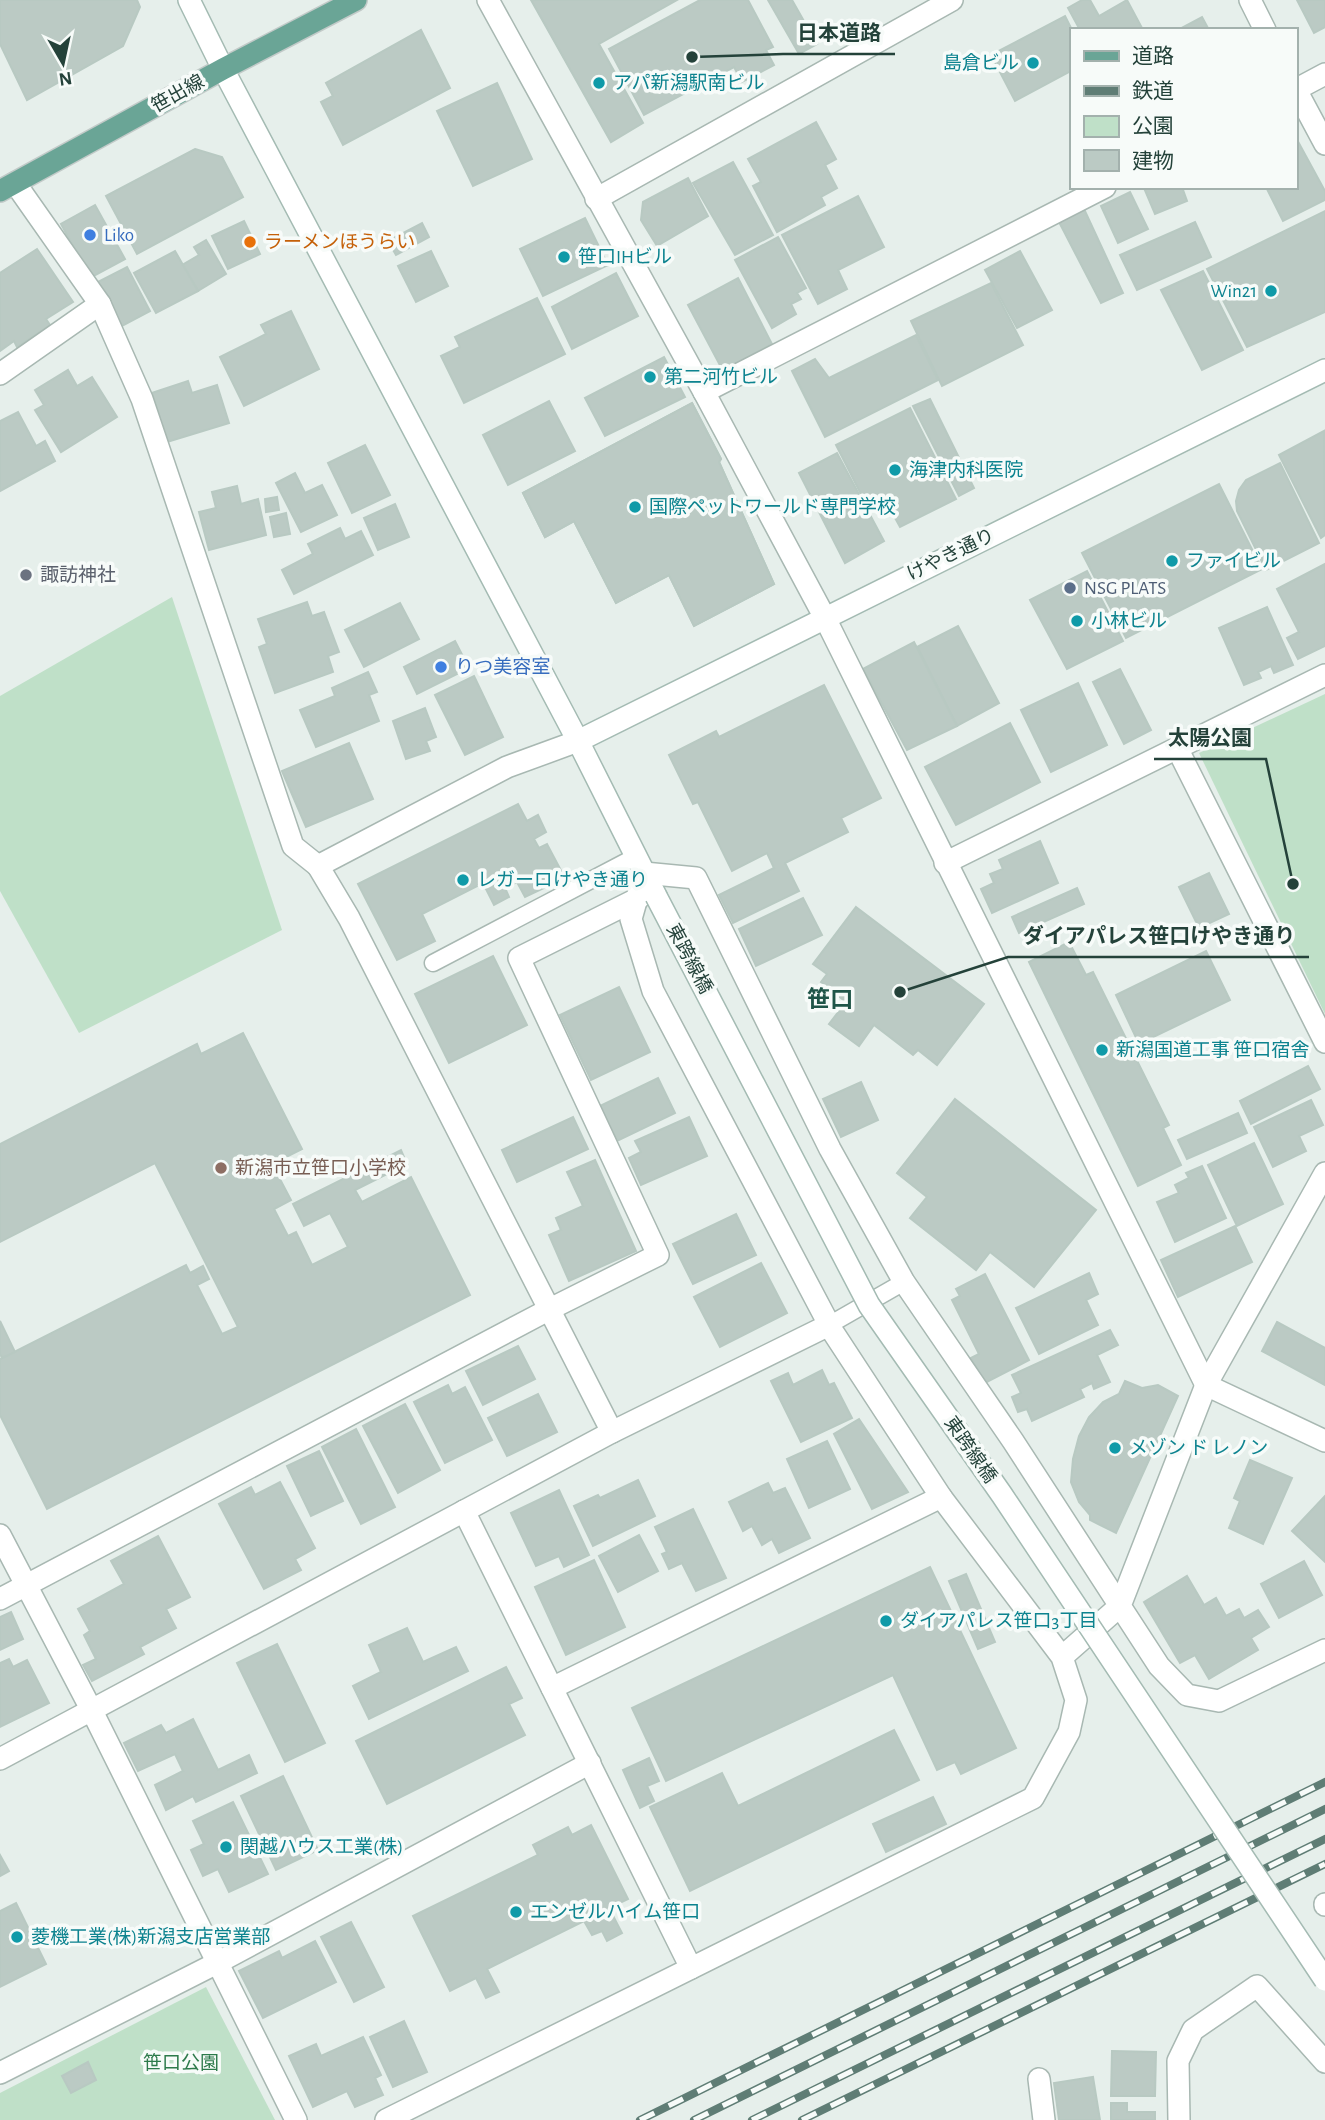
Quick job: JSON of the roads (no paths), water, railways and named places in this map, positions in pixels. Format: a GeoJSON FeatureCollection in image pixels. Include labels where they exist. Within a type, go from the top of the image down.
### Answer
{"type":"FeatureCollection","features":[{"type":"Feature","properties":{"kind":"main road","name":"笹出線"},"geometry":{"type":"LineString","coordinates":[[8,187],[223,69],[356,0]]}},
{"type":"Feature","properties":{"kind":"street","name":"東跨線橋"},"geometry":{"type":"LineString","coordinates":[[190,0],[223,69],[578,741],[640,865],[647,897],[869,1305],[1002,1495],[1325,1980]]}},
{"type":"Feature","properties":{"kind":"street"},"geometry":{"type":"LineString","coordinates":[[488,0],[825,618],[1206,1385],[1325,1441]]}},
{"type":"Feature","properties":{"kind":"street"},"geometry":{"type":"LineString","coordinates":[[596,199],[952,0]]}},
{"type":"Feature","properties":{"kind":"street"},"geometry":{"type":"LineString","coordinates":[[1250,0],[1264,28]]}},
{"type":"Feature","properties":{"kind":"street"},"geometry":{"type":"LineString","coordinates":[[1297,88],[1325,74]]}},
{"type":"Feature","properties":{"kind":"street"},"geometry":{"type":"LineString","coordinates":[[1297,93],[1325,144]]}},
{"type":"Feature","properties":{"kind":"street"},"geometry":{"type":"LineString","coordinates":[[8,187],[100,304],[142,399],[293,846],[318,866],[349,918],[612,1432]]}},
{"type":"Feature","properties":{"kind":"street"},"geometry":{"type":"LineString","coordinates":[[704,392],[1101,189]]}},
{"type":"Feature","properties":{"kind":"street"},"geometry":{"type":"LineString","coordinates":[[0,374],[100,304]]}},
{"type":"Feature","properties":{"kind":"street","name":"けやき通り"},"geometry":{"type":"LineString","coordinates":[[318,866],[507,767],[578,741],[1325,370]]}},
{"type":"Feature","properties":{"kind":"street"},"geometry":{"type":"LineString","coordinates":[[945,863],[1325,675]]}},
{"type":"Feature","properties":{"kind":"street"},"geometry":{"type":"LineString","coordinates":[[1177,748],[1325,1042]]}},
{"type":"Feature","properties":{"kind":"street"},"geometry":{"type":"LineString","coordinates":[[640,865],[696,878],[830,1149],[904,1282],[1013,1441],[1159,1666],[1187,1695],[1219,1701],[1325,1650]]}},
{"type":"Feature","properties":{"kind":"street"},"geometry":{"type":"LineString","coordinates":[[0,1599],[550,1309],[658,1255],[519,958],[647,897]]}},
{"type":"Feature","properties":{"kind":"street"},"geometry":{"type":"LineString","coordinates":[[386,2120],[1032,1798],[1069,1732],[1076,1700],[1062,1657],[941,1497],[829,1325],[653,992],[631,919],[647,897]]}},
{"type":"Feature","properties":{"kind":"street"},"geometry":{"type":"LineString","coordinates":[[1062,1657],[1120,1606],[1206,1385],[1325,1173]]}},
{"type":"Feature","properties":{"kind":"street"},"geometry":{"type":"LineString","coordinates":[[0,1759],[612,1432],[829,1325]]}},
{"type":"Feature","properties":{"kind":"street"},"geometry":{"type":"LineString","coordinates":[[552,1688],[941,1497]]}},
{"type":"Feature","properties":{"kind":"street"},"geometry":{"type":"LineString","coordinates":[[464,1511],[691,1968]]}},
{"type":"Feature","properties":{"kind":"street"},"geometry":{"type":"LineString","coordinates":[[0,1535],[92,1711],[296,2120]]}},
{"type":"Feature","properties":{"kind":"street"},"geometry":{"type":"LineString","coordinates":[[0,2073],[217,1963],[590,1763]]}},
{"type":"Feature","properties":{"kind":"street"},"geometry":{"type":"LineString","coordinates":[[1179,2120],[1178,2061],[1192,2030],[1257,1986],[1325,2062]]}},
{"type":"Feature","properties":{"kind":"street"},"geometry":{"type":"LineString","coordinates":[[1039,2079],[1044,2120]]}},
{"type":"Feature","properties":{"kind":"lane"},"geometry":{"type":"LineString","coordinates":[[433,963],[640,865]]}},
{"type":"Feature","properties":{"kind":"lane"},"geometry":{"type":"LineString","coordinates":[[829,1325],[904,1282]]}},
{"type":"Feature","properties":{"kind":"railway"},"geometry":{"type":"LineString","coordinates":[[640,2120],[1325,1782]]}},
{"type":"Feature","properties":{"kind":"railway"},"geometry":{"type":"LineString","coordinates":[[694,2120],[1325,1809]]}},
{"type":"Feature","properties":{"kind":"railway"},"geometry":{"type":"LineString","coordinates":[[752,2120],[1325,1839]]}},
{"type":"Feature","properties":{"kind":"railway"},"geometry":{"type":"LineString","coordinates":[[802,2120],[1325,1864]]}},
{"type":"Feature","properties":{"kind":"place","name":"日本道路"},"geometry":{"type":"Point","coordinates":[692,57]}},
{"type":"Feature","properties":{"kind":"place","name":"島倉ビル"},"geometry":{"type":"Point","coordinates":[1033,63]}},
{"type":"Feature","properties":{"kind":"place","name":"アパ新潟駅南ビル"},"geometry":{"type":"Point","coordinates":[599,83]}},
{"type":"Feature","properties":{"kind":"place","name":"Liko"},"geometry":{"type":"Point","coordinates":[90,235]}},
{"type":"Feature","properties":{"kind":"place","name":"ラーメンほうらい"},"geometry":{"type":"Point","coordinates":[250,242]}},
{"type":"Feature","properties":{"kind":"place","name":"笹口IHビル"},"geometry":{"type":"Point","coordinates":[564,257]}},
{"type":"Feature","properties":{"kind":"place","name":"Win21"},"geometry":{"type":"Point","coordinates":[1271,291]}},
{"type":"Feature","properties":{"kind":"place","name":"第二河竹ビル"},"geometry":{"type":"Point","coordinates":[650,377]}},
{"type":"Feature","properties":{"kind":"place","name":"海津内科医院"},"geometry":{"type":"Point","coordinates":[895,470]}},
{"type":"Feature","properties":{"kind":"place","name":"国際ペットワールド専門学校"},"geometry":{"type":"Point","coordinates":[635,507]}},
{"type":"Feature","properties":{"kind":"place","name":"ファイビル"},"geometry":{"type":"Point","coordinates":[1172,561]}},
{"type":"Feature","properties":{"kind":"place","name":"諏訪神社"},"geometry":{"type":"Point","coordinates":[26,575]}},
{"type":"Feature","properties":{"kind":"place","name":"NSG PLATS"},"geometry":{"type":"Point","coordinates":[1070,588]}},
{"type":"Feature","properties":{"kind":"place","name":"小林ビル"},"geometry":{"type":"Point","coordinates":[1077,621]}},
{"type":"Feature","properties":{"kind":"place","name":"りつ美容室"},"geometry":{"type":"Point","coordinates":[441,667]}},
{"type":"Feature","properties":{"kind":"place","name":"レガーロけやき通り"},"geometry":{"type":"Point","coordinates":[463,880]}},
{"type":"Feature","properties":{"kind":"place","name":"太陽公園"},"geometry":{"type":"Point","coordinates":[1293,884]}},
{"type":"Feature","properties":{"kind":"place","name":"ダイアパレス笹口けやき通り"},"geometry":{"type":"Point","coordinates":[900,992]}},
{"type":"Feature","properties":{"kind":"place","name":"新潟国道工事 笹口宿舎"},"geometry":{"type":"Point","coordinates":[1102,1050]}},
{"type":"Feature","properties":{"kind":"place","name":"新潟市立笹口小学校"},"geometry":{"type":"Point","coordinates":[221,1168]}},
{"type":"Feature","properties":{"kind":"place","name":"メゾン ド レノン"},"geometry":{"type":"Point","coordinates":[1115,1448]}},
{"type":"Feature","properties":{"kind":"place","name":"ダイアパレス笹口3丁目"},"geometry":{"type":"Point","coordinates":[886,1621]}},
{"type":"Feature","properties":{"kind":"place","name":"関越ハウス工業(株)"},"geometry":{"type":"Point","coordinates":[226,1847]}},
{"type":"Feature","properties":{"kind":"place","name":"エンゼルハイム笹口"},"geometry":{"type":"Point","coordinates":[516,1912]}},
{"type":"Feature","properties":{"kind":"place","name":"菱機工業(株)新潟支店営業部"},"geometry":{"type":"Point","coordinates":[17,1937]}},
{"type":"Feature","properties":{"kind":"district","name":"笹口"},"geometry":{"type":"Point","coordinates":[830,1000]}},
{"type":"Feature","properties":{"kind":"park label","name":"笹口公園"},"geometry":{"type":"Point","coordinates":[181,2063]}}]}
